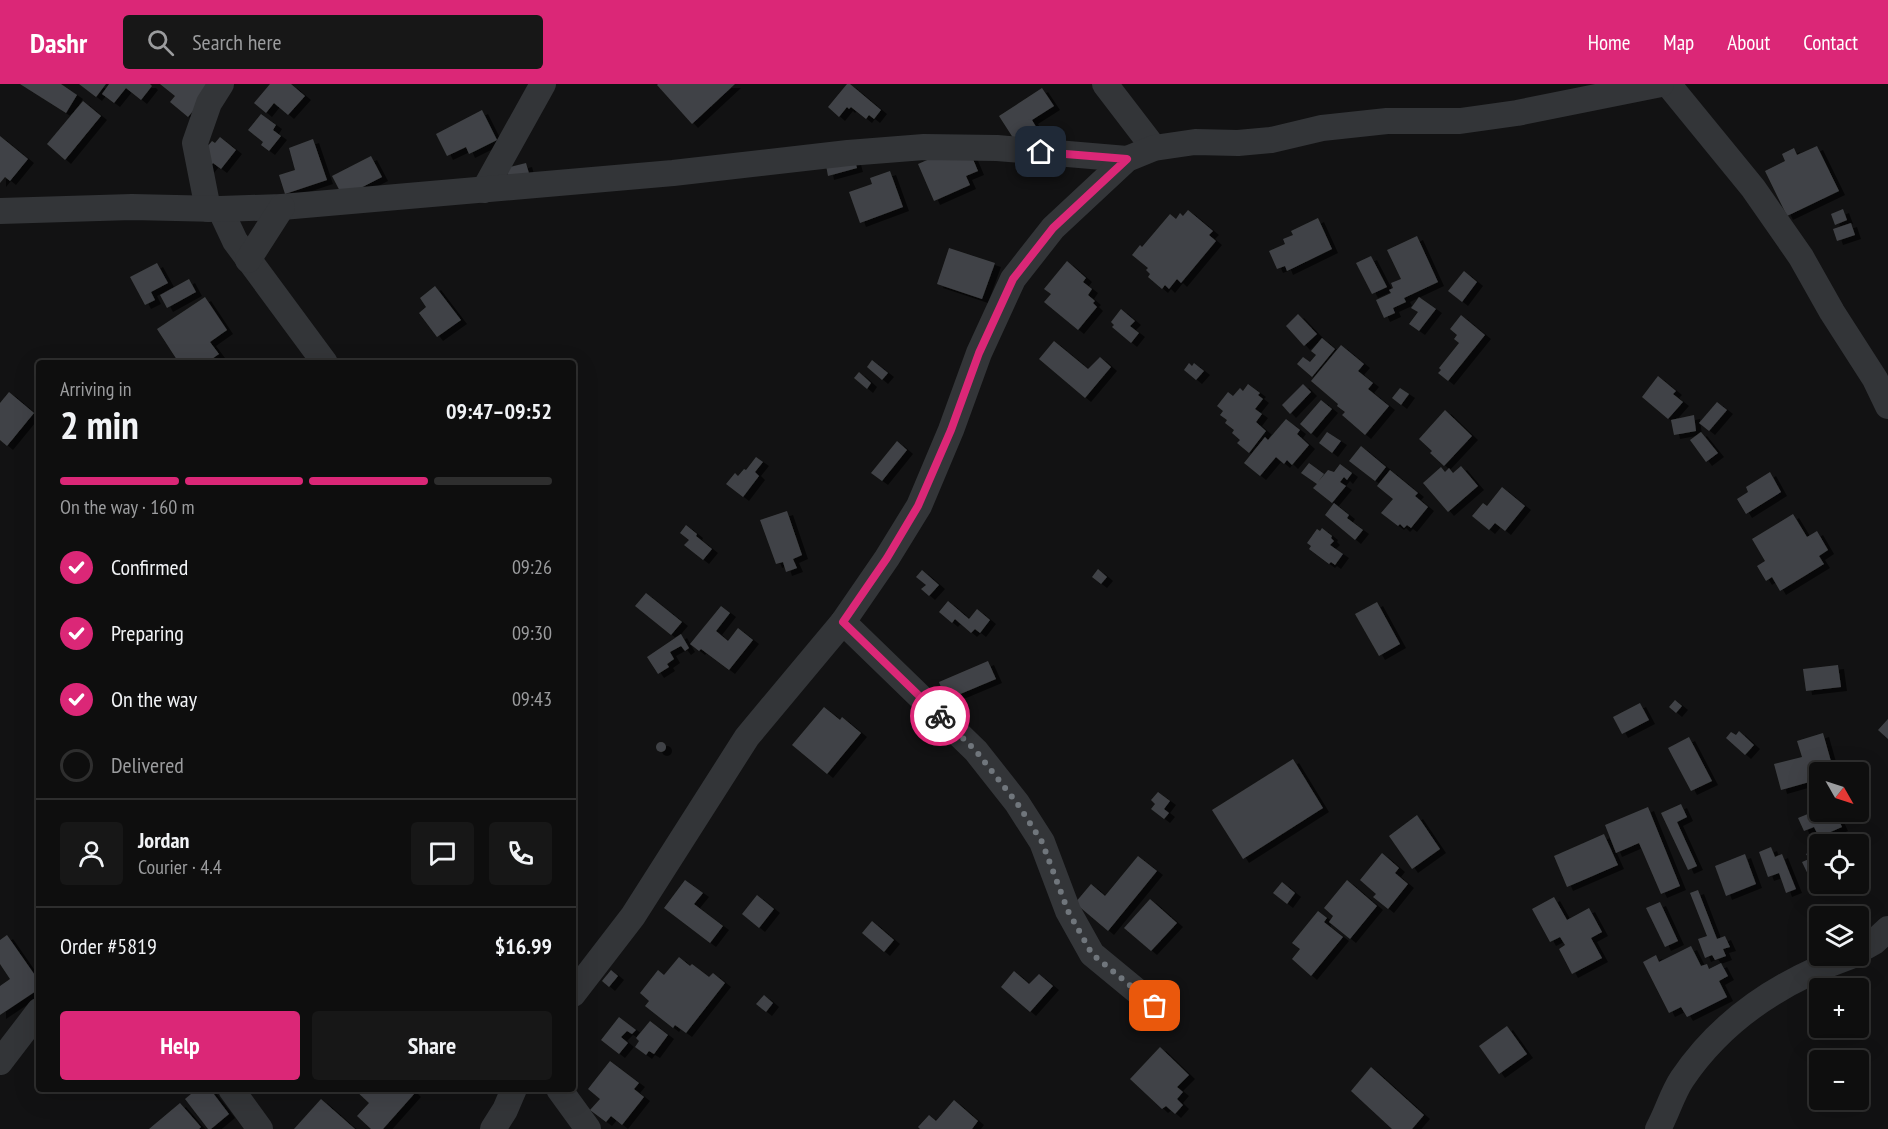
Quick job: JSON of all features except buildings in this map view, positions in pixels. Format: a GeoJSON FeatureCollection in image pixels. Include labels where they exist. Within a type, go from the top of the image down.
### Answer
{"type":"FeatureCollection","features":[{"type":"Feature","properties":{"kind":"street"},"geometry":{"type":"LineString","coordinates":[[221,84],[209,103],[195,143],[214,209],[248,260],[324,360]]}},
{"type":"Feature","properties":{"kind":"street"},"geometry":{"type":"LineString","coordinates":[[484,190],[543,84]]}},
{"type":"Feature","properties":{"kind":"street"},"geometry":{"type":"LineString","coordinates":[[1105,84],[1154,148]]}},
{"type":"Feature","properties":{"kind":"street"},"geometry":{"type":"LineString","coordinates":[[576,990],[633,916],[747,736],[843,622],[887,558],[918,506],[951,430],[979,353],[1013,279],[1053,228],[1127,159],[1154,148],[1195,142],[1238,143],[1270,140],[1322,128],[1388,121],[1460,121],[1517,113],[1600,90],[1661,84]]}},
{"type":"Feature","properties":{"kind":"street"},"geometry":{"type":"LineString","coordinates":[[1668,84],[1753,188],[1801,257],[1832,312],[1875,379],[1888,406]]}},
{"type":"Feature","properties":{"kind":"street"},"geometry":{"type":"LineString","coordinates":[[0,212],[132,207],[214,209],[282,207],[673,173],[848,153],[924,147],[997,148],[1127,159]]}},
{"type":"Feature","properties":{"kind":"street"},"geometry":{"type":"LineString","coordinates":[[248,260],[282,207]]}},
{"type":"Feature","properties":{"kind":"street"},"geometry":{"type":"LineString","coordinates":[[843,622],[976,751],[1017,803],[1042,842],[1068,911],[1092,954],[1155,1006]]}},
{"type":"Feature","properties":{"kind":"street"},"geometry":{"type":"LineString","coordinates":[[1869,945],[1888,929]]}},
{"type":"Feature","properties":{"kind":"street"},"geometry":{"type":"LineString","coordinates":[[1659,1129],[1681,1080],[1709,1045],[1736,1018],[1788,983],[1822,966]]}},
{"type":"Feature","properties":{"kind":"street"},"geometry":{"type":"LineString","coordinates":[[0,1062],[36,1015]]}},
{"type":"Feature","properties":{"kind":"street"},"geometry":{"type":"LineString","coordinates":[[233,1092],[260,1129]]}},
{"type":"Feature","properties":{"kind":"street"},"geometry":{"type":"LineString","coordinates":[[493,1129],[513,1092]]}},
{"type":"Feature","properties":{"kind":"street"},"geometry":{"type":"LineString","coordinates":[[561,1092],[588,1129]]}},
{"type":"Feature","properties":{"kind":"way so far"},"geometry":{"type":"LineString","coordinates":[[940,716],[976,751],[1017,803],[1042,842],[1068,911],[1092,954],[1155,1006]]}},
{"type":"Feature","properties":{"kind":"route"},"geometry":{"type":"LineString","coordinates":[[940,716],[843,622],[887,558],[918,506],[951,430],[979,353],[1013,279],[1053,228],[1127,159],[1041,152]]}}]}
